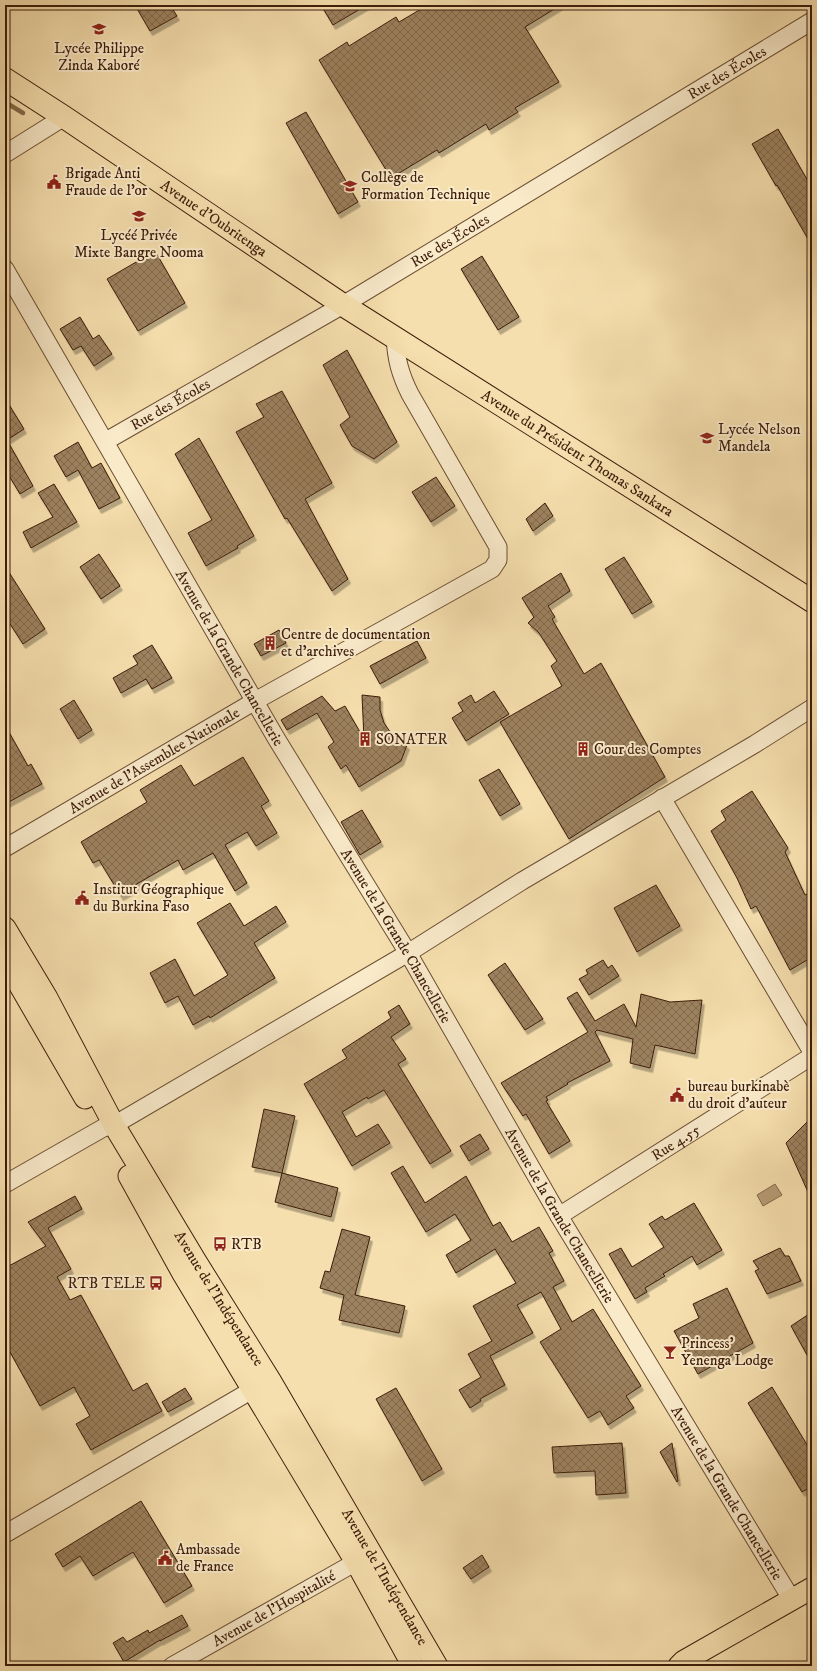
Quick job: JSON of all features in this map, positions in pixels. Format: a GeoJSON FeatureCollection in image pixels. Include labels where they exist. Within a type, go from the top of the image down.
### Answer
{"type":"FeatureCollection","features":[{"type":"Feature","properties":{"kind":"highway","name":"Avenue d'Oubritenga"},"geometry":{"type":"LineString","coordinates":[[5,79],[64,117],[343,305]]}},
{"type":"Feature","properties":{"kind":"highway","name":"Avenue du Président Thomas Sankara"},"geometry":{"type":"LineString","coordinates":[[343,305],[812,601]]}},
{"type":"Feature","properties":{"kind":"main road","name":"Avenue de l'Indépendance"},"geometry":{"type":"LineString","coordinates":[[5,928],[39,1003],[109,1126],[270,1380],[437,1666]]}},
{"type":"Feature","properties":{"kind":"main road","name":"Avenue de l'Indépendance"},"geometry":{"type":"LineString","coordinates":[[5,960],[39,1003]]}},
{"type":"Feature","properties":{"kind":"main road","name":"Avenue de l'Indépendance"},"geometry":{"type":"LineString","coordinates":[[109,1126],[182,1272],[356,1562],[413,1666]]}},
{"type":"Feature","properties":{"kind":"main road"},"geometry":{"type":"LineString","coordinates":[[677,1664],[812,1588]]}},
{"type":"Feature","properties":{"kind":"street","name":"Rue des Écoles"},"geometry":{"type":"LineString","coordinates":[[106,441],[343,305],[812,21]]}},
{"type":"Feature","properties":{"kind":"street"},"geometry":{"type":"LineString","coordinates":[[5,154],[64,117]]}},
{"type":"Feature","properties":{"kind":"street","name":"Avenue de la Grande Chancellerie"},"geometry":{"type":"LineString","coordinates":[[5,269],[106,441],[255,701],[408,953],[559,1216],[792,1600]]}},
{"type":"Feature","properties":{"kind":"street","name":"Avenue de l'Assemblee Nationale"},"geometry":{"type":"LineString","coordinates":[[5,848],[255,701],[492,569],[498,560],[498,547],[410,394],[399,369],[394,336]]}},
{"type":"Feature","properties":{"kind":"street"},"geometry":{"type":"LineString","coordinates":[[5,1184],[109,1126],[408,953],[522,881],[755,744],[812,708]]}},
{"type":"Feature","properties":{"kind":"street"},"geometry":{"type":"LineString","coordinates":[[662,798],[812,1052]]}},
{"type":"Feature","properties":{"kind":"street","name":"Rue 4.55"},"geometry":{"type":"LineString","coordinates":[[559,1216],[812,1056]]}},
{"type":"Feature","properties":{"kind":"street"},"geometry":{"type":"LineString","coordinates":[[5,1534],[252,1390]]}},
{"type":"Feature","properties":{"kind":"street","name":"Avenue de l'Hospitalité"},"geometry":{"type":"LineString","coordinates":[[172,1666],[356,1562]]}},
{"type":"Feature","properties":{"kind":"shaded area"},"geometry":{"type":"Polygon","coordinates":[[[775,1184],[782,1195],[763,1206],[757,1195],[775,1184]]]}},
{"type":"Feature","properties":{"kind":"building"},"geometry":{"type":"Polygon","coordinates":[[[135,5],[170,5],[177,16],[150,31],[135,5]]]}},
{"type":"Feature","properties":{"kind":"building"},"geometry":{"type":"Polygon","coordinates":[[[321,5],[367,5],[333,25],[321,5]]]}},
{"type":"Feature","properties":{"kind":"building"},"geometry":{"type":"Polygon","coordinates":[[[428,5],[561,5],[525,27],[559,82],[515,108],[518,112],[489,130],[486,124],[439,153],[437,150],[391,178],[319,60],[347,42],[349,46],[396,17],[399,22],[428,5]]]}},
{"type":"Feature","properties":{"kind":"building"},"geometry":{"type":"Polygon","coordinates":[[[306,112],[358,202],[338,214],[286,123],[306,112]]]}},
{"type":"Feature","properties":{"kind":"building"},"geometry":{"type":"Polygon","coordinates":[[[778,129],[812,188],[812,246],[752,144],[778,129]]]}},
{"type":"Feature","properties":{"kind":"building"},"geometry":{"type":"Polygon","coordinates":[[[155,251],[185,303],[138,331],[107,279],[155,251]]]}},
{"type":"Feature","properties":{"kind":"building"},"geometry":{"type":"Polygon","coordinates":[[[482,256],[519,317],[498,330],[461,269],[482,256]]]}},
{"type":"Feature","properties":{"kind":"building"},"geometry":{"type":"Polygon","coordinates":[[[80,317],[93,339],[99,335],[112,354],[94,366],[81,346],[73,350],[60,329],[80,317]]]}},
{"type":"Feature","properties":{"kind":"building"},"geometry":{"type":"Polygon","coordinates":[[[347,350],[397,442],[374,459],[352,446],[340,425],[350,417],[323,365],[347,350]]]}},
{"type":"Feature","properties":{"kind":"building"},"geometry":{"type":"Polygon","coordinates":[[[282,391],[332,483],[305,499],[348,579],[332,591],[287,518],[285,519],[236,432],[264,417],[256,404],[282,391]]]}},
{"type":"Feature","properties":{"kind":"building"},"geometry":{"type":"Polygon","coordinates":[[[5,398],[24,429],[7,440],[33,486],[20,494],[5,469],[5,398]]]}},
{"type":"Feature","properties":{"kind":"building"},"geometry":{"type":"Polygon","coordinates":[[[199,438],[254,536],[237,546],[238,548],[206,566],[188,533],[212,520],[175,454],[199,438]]]}},
{"type":"Feature","properties":{"kind":"building"},"geometry":{"type":"Polygon","coordinates":[[[78,442],[92,468],[101,463],[120,498],[99,509],[78,470],[66,477],[54,456],[78,442]]]}},
{"type":"Feature","properties":{"kind":"building"},"geometry":{"type":"Polygon","coordinates":[[[436,477],[455,506],[431,522],[412,492],[436,477]]]}},
{"type":"Feature","properties":{"kind":"building"},"geometry":{"type":"Polygon","coordinates":[[[54,484],[77,522],[31,548],[23,532],[53,517],[38,493],[54,484]]]}},
{"type":"Feature","properties":{"kind":"building"},"geometry":{"type":"Polygon","coordinates":[[[545,503],[553,516],[533,531],[526,519],[545,503]]]}},
{"type":"Feature","properties":{"kind":"building"},"geometry":{"type":"Polygon","coordinates":[[[99,554],[120,586],[101,599],[80,567],[99,554]]]}},
{"type":"Feature","properties":{"kind":"building"},"geometry":{"type":"Polygon","coordinates":[[[624,557],[652,602],[632,614],[605,569],[624,557]]]}},
{"type":"Feature","properties":{"kind":"building"},"geometry":{"type":"Polygon","coordinates":[[[5,566],[45,629],[23,644],[5,616],[5,566]]]}},
{"type":"Feature","properties":{"kind":"building","name":"Cour des Comptes"},"geometry":{"type":"Polygon","coordinates":[[[561,573],[570,591],[548,606],[555,617],[552,619],[584,674],[601,663],[665,777],[569,839],[500,722],[562,686],[551,666],[557,661],[539,633],[528,623],[534,617],[522,598],[561,573]]]}},
{"type":"Feature","properties":{"kind":"building","name":"Centre de documentation et d'archives"},"geometry":{"type":"Polygon","coordinates":[[[279,630],[286,643],[261,656],[254,644],[279,630]]]}},
{"type":"Feature","properties":{"kind":"building"},"geometry":{"type":"Polygon","coordinates":[[[417,641],[426,658],[380,684],[370,666],[417,641]]]}},
{"type":"Feature","properties":{"kind":"building"},"geometry":{"type":"Polygon","coordinates":[[[152,645],[172,678],[152,689],[146,679],[121,693],[113,678],[138,664],[133,656],[152,645]]]}},
{"type":"Feature","properties":{"kind":"building"},"geometry":{"type":"Polygon","coordinates":[[[494,691],[509,714],[466,741],[452,718],[463,711],[458,703],[471,695],[475,703],[494,691]]]}},
{"type":"Feature","properties":{"kind":"building","name":"SONATER"},"geometry":{"type":"Polygon","coordinates":[[[362,695],[380,697],[380,710],[384,723],[393,736],[407,745],[401,761],[359,787],[346,765],[341,769],[328,747],[334,742],[317,713],[287,730],[281,720],[322,696],[335,711],[345,706],[364,739],[362,695]]]}},
{"type":"Feature","properties":{"kind":"building"},"geometry":{"type":"Polygon","coordinates":[[[74,700],[92,730],[78,739],[60,709],[74,700]]]}},
{"type":"Feature","properties":{"kind":"building"},"geometry":{"type":"Polygon","coordinates":[[[5,725],[28,766],[31,764],[42,784],[5,804],[5,725]]]}},
{"type":"Feature","properties":{"kind":"building"},"geometry":{"type":"Polygon","coordinates":[[[243,757],[269,801],[261,806],[277,833],[256,846],[247,832],[225,845],[247,883],[235,891],[213,853],[183,870],[178,860],[135,885],[137,887],[121,896],[99,860],[93,863],[81,842],[147,802],[140,790],[181,765],[194,786],[243,757]]]}},
{"type":"Feature","properties":{"kind":"building"},"geometry":{"type":"Polygon","coordinates":[[[499,769],[520,804],[500,816],[479,780],[499,769]]]}},
{"type":"Feature","properties":{"kind":"building"},"geometry":{"type":"Polygon","coordinates":[[[752,791],[788,848],[785,852],[805,895],[807,894],[812,903],[812,957],[790,970],[756,906],[751,909],[737,878],[711,831],[726,820],[721,811],[752,791]]]}},
{"type":"Feature","properties":{"kind":"building"},"geometry":{"type":"Polygon","coordinates":[[[362,810],[381,842],[360,855],[341,822],[362,810]]]}},
{"type":"Feature","properties":{"kind":"building"},"geometry":{"type":"Polygon","coordinates":[[[656,885],[680,926],[637,952],[614,908],[656,885]]]}},
{"type":"Feature","properties":{"kind":"building"},"geometry":{"type":"Polygon","coordinates":[[[230,903],[244,926],[276,906],[286,922],[254,943],[275,978],[210,1018],[209,1016],[193,1025],[178,996],[165,1003],[150,973],[175,959],[194,996],[228,975],[197,923],[230,903]]]}},
{"type":"Feature","properties":{"kind":"building"},"geometry":{"type":"Polygon","coordinates":[[[603,960],[608,968],[612,965],[619,976],[589,995],[579,979],[588,974],[586,970],[603,960]]]}},
{"type":"Feature","properties":{"kind":"building"},"geometry":{"type":"Polygon","coordinates":[[[505,963],[543,1019],[525,1030],[488,975],[505,963]]]}},
{"type":"Feature","properties":{"kind":"building"},"geometry":{"type":"Polygon","coordinates":[[[577,992],[595,1021],[624,1004],[636,1027],[641,994],[670,1002],[702,1000],[695,1054],[655,1045],[650,1068],[630,1063],[633,1039],[597,1030],[595,1032],[610,1061],[567,1083],[568,1084],[546,1097],[548,1100],[546,1101],[570,1141],[549,1154],[526,1114],[523,1116],[501,1083],[588,1032],[567,998],[577,992]]]}},
{"type":"Feature","properties":{"kind":"building"},"geometry":{"type":"Polygon","coordinates":[[[399,1005],[410,1024],[391,1037],[406,1059],[398,1064],[451,1151],[430,1164],[384,1090],[368,1099],[367,1097],[342,1112],[356,1137],[378,1124],[390,1143],[352,1166],[304,1084],[347,1058],[342,1050],[391,1018],[388,1012],[399,1005]]]}},
{"type":"Feature","properties":{"kind":"building"},"geometry":{"type":"Polygon","coordinates":[[[264,1109],[295,1116],[282,1173],[252,1167],[264,1109]]]}},
{"type":"Feature","properties":{"kind":"building"},"geometry":{"type":"Polygon","coordinates":[[[812,1117],[812,1201],[786,1143],[812,1117]]]}},
{"type":"Feature","properties":{"kind":"building"},"geometry":{"type":"Polygon","coordinates":[[[480,1134],[489,1149],[469,1161],[460,1146],[480,1134]]]}},
{"type":"Feature","properties":{"kind":"building"},"geometry":{"type":"Polygon","coordinates":[[[403,1166],[425,1203],[466,1176],[493,1226],[500,1222],[512,1242],[539,1227],[553,1251],[549,1253],[564,1281],[553,1287],[572,1322],[593,1309],[641,1386],[626,1396],[634,1408],[608,1425],[600,1411],[588,1418],[540,1342],[561,1329],[541,1292],[517,1305],[533,1333],[490,1356],[505,1385],[480,1399],[481,1401],[470,1408],[459,1390],[481,1377],[468,1354],[492,1341],[473,1306],[516,1283],[495,1249],[456,1273],[446,1255],[471,1240],[455,1214],[426,1232],[391,1173],[403,1166]]]}},
{"type":"Feature","properties":{"kind":"building"},"geometry":{"type":"Polygon","coordinates":[[[282,1173],[338,1188],[331,1217],[275,1202],[282,1173]]]}},
{"type":"Feature","properties":{"kind":"building"},"geometry":{"type":"Polygon","coordinates":[[[75,1196],[82,1209],[48,1228],[71,1269],[57,1277],[70,1300],[81,1295],[133,1391],[147,1383],[162,1411],[91,1450],[76,1424],[90,1416],[74,1387],[40,1406],[5,1343],[5,1268],[46,1246],[28,1222],[75,1196]]]}},
{"type":"Feature","properties":{"kind":"building"},"geometry":{"type":"Polygon","coordinates":[[[694,1203],[722,1250],[697,1265],[692,1256],[663,1274],[665,1276],[645,1288],[647,1292],[635,1299],[609,1254],[621,1248],[632,1267],[664,1247],[649,1224],[662,1216],[665,1220],[694,1203]]]}},
{"type":"Feature","properties":{"kind":"building"},"geometry":{"type":"Polygon","coordinates":[[[342,1229],[370,1237],[355,1295],[405,1306],[399,1333],[339,1320],[344,1295],[320,1288],[325,1271],[330,1272],[342,1229]]]}},
{"type":"Feature","properties":{"kind":"building"},"geometry":{"type":"Polygon","coordinates":[[[780,1248],[785,1256],[789,1256],[801,1281],[767,1294],[755,1271],[759,1269],[753,1261],[780,1248]]]}},
{"type":"Feature","properties":{"kind":"building"},"geometry":{"type":"Polygon","coordinates":[[[727,1288],[753,1343],[698,1374],[674,1331],[699,1318],[693,1304],[727,1288]]]}},
{"type":"Feature","properties":{"kind":"building"},"geometry":{"type":"Polygon","coordinates":[[[812,1312],[812,1364],[791,1326],[812,1312]]]}},
{"type":"Feature","properties":{"kind":"building"},"geometry":{"type":"Polygon","coordinates":[[[772,1387],[812,1453],[812,1486],[802,1492],[748,1403],[772,1387]]]}},
{"type":"Feature","properties":{"kind":"building"},"geometry":{"type":"Polygon","coordinates":[[[185,1388],[192,1399],[168,1412],[162,1402],[185,1388]]]}},
{"type":"Feature","properties":{"kind":"building"},"geometry":{"type":"Polygon","coordinates":[[[396,1388],[442,1469],[422,1481],[376,1399],[396,1388]]]}},
{"type":"Feature","properties":{"kind":"building"},"geometry":{"type":"Polygon","coordinates":[[[622,1443],[626,1493],[596,1495],[595,1471],[554,1473],[552,1447],[622,1443]]]}},
{"type":"Feature","properties":{"kind":"building"},"geometry":{"type":"Polygon","coordinates":[[[672,1443],[678,1481],[677,1482],[660,1452],[672,1443]]]}},
{"type":"Feature","properties":{"kind":"building"},"geometry":{"type":"Polygon","coordinates":[[[141,1501],[192,1586],[164,1603],[133,1552],[93,1576],[80,1556],[63,1567],[55,1554],[141,1501]]]}},
{"type":"Feature","properties":{"kind":"building"},"geometry":{"type":"Polygon","coordinates":[[[482,1555],[489,1567],[471,1579],[463,1568],[482,1555]]]}},
{"type":"Feature","properties":{"kind":"building"},"geometry":{"type":"Polygon","coordinates":[[[182,1615],[188,1626],[160,1640],[124,1662],[113,1643],[123,1637],[127,1642],[148,1630],[149,1633],[182,1615]]]}},
{"type":"Feature","properties":{"kind":"waterway"},"geometry":{"type":"LineString","coordinates":[[5,102],[23,113]]}},
{"type":"Feature","properties":{"kind":"place","name":"Lycée Philippe Zinda Kaboré"},"geometry":{"type":"Point","coordinates":[99,29]}},
{"type":"Feature","properties":{"kind":"place","name":"Brigade Anti Fraude de l'or"},"geometry":{"type":"Point","coordinates":[54,182]}},
{"type":"Feature","properties":{"kind":"place","name":"Collège de Formation Technique"},"geometry":{"type":"Point","coordinates":[350,186]}},
{"type":"Feature","properties":{"kind":"place","name":"Lycéé Privée Mixte Bangre Nooma"},"geometry":{"type":"Point","coordinates":[139,216]}},
{"type":"Feature","properties":{"kind":"place","name":"Lycée Nelson Mandela"},"geometry":{"type":"Point","coordinates":[707,438]}},
{"type":"Feature","properties":{"kind":"place","name":"Centre de documentation et d'archives"},"geometry":{"type":"Point","coordinates":[270,643]}},
{"type":"Feature","properties":{"kind":"place","name":"SONATER"},"geometry":{"type":"Point","coordinates":[365,739]}},
{"type":"Feature","properties":{"kind":"place","name":"Cour des Comptes"},"geometry":{"type":"Point","coordinates":[583,749]}},
{"type":"Feature","properties":{"kind":"place","name":"Institut Géographique du Burkina Faso"},"geometry":{"type":"Point","coordinates":[82,898]}},
{"type":"Feature","properties":{"kind":"place","name":"bureau burkinabè du droit d'auteur"},"geometry":{"type":"Point","coordinates":[677,1095]}},
{"type":"Feature","properties":{"kind":"place","name":"RTB"},"geometry":{"type":"Point","coordinates":[220,1244]}},
{"type":"Feature","properties":{"kind":"place","name":"RTB TELE"},"geometry":{"type":"Point","coordinates":[156,1283]}},
{"type":"Feature","properties":{"kind":"place","name":"Princess' Yenenga Lodge"},"geometry":{"type":"Point","coordinates":[670,1352]}},
{"type":"Feature","properties":{"kind":"place","name":"Ambassade de France"},"geometry":{"type":"Point","coordinates":[165,1558]}}]}
